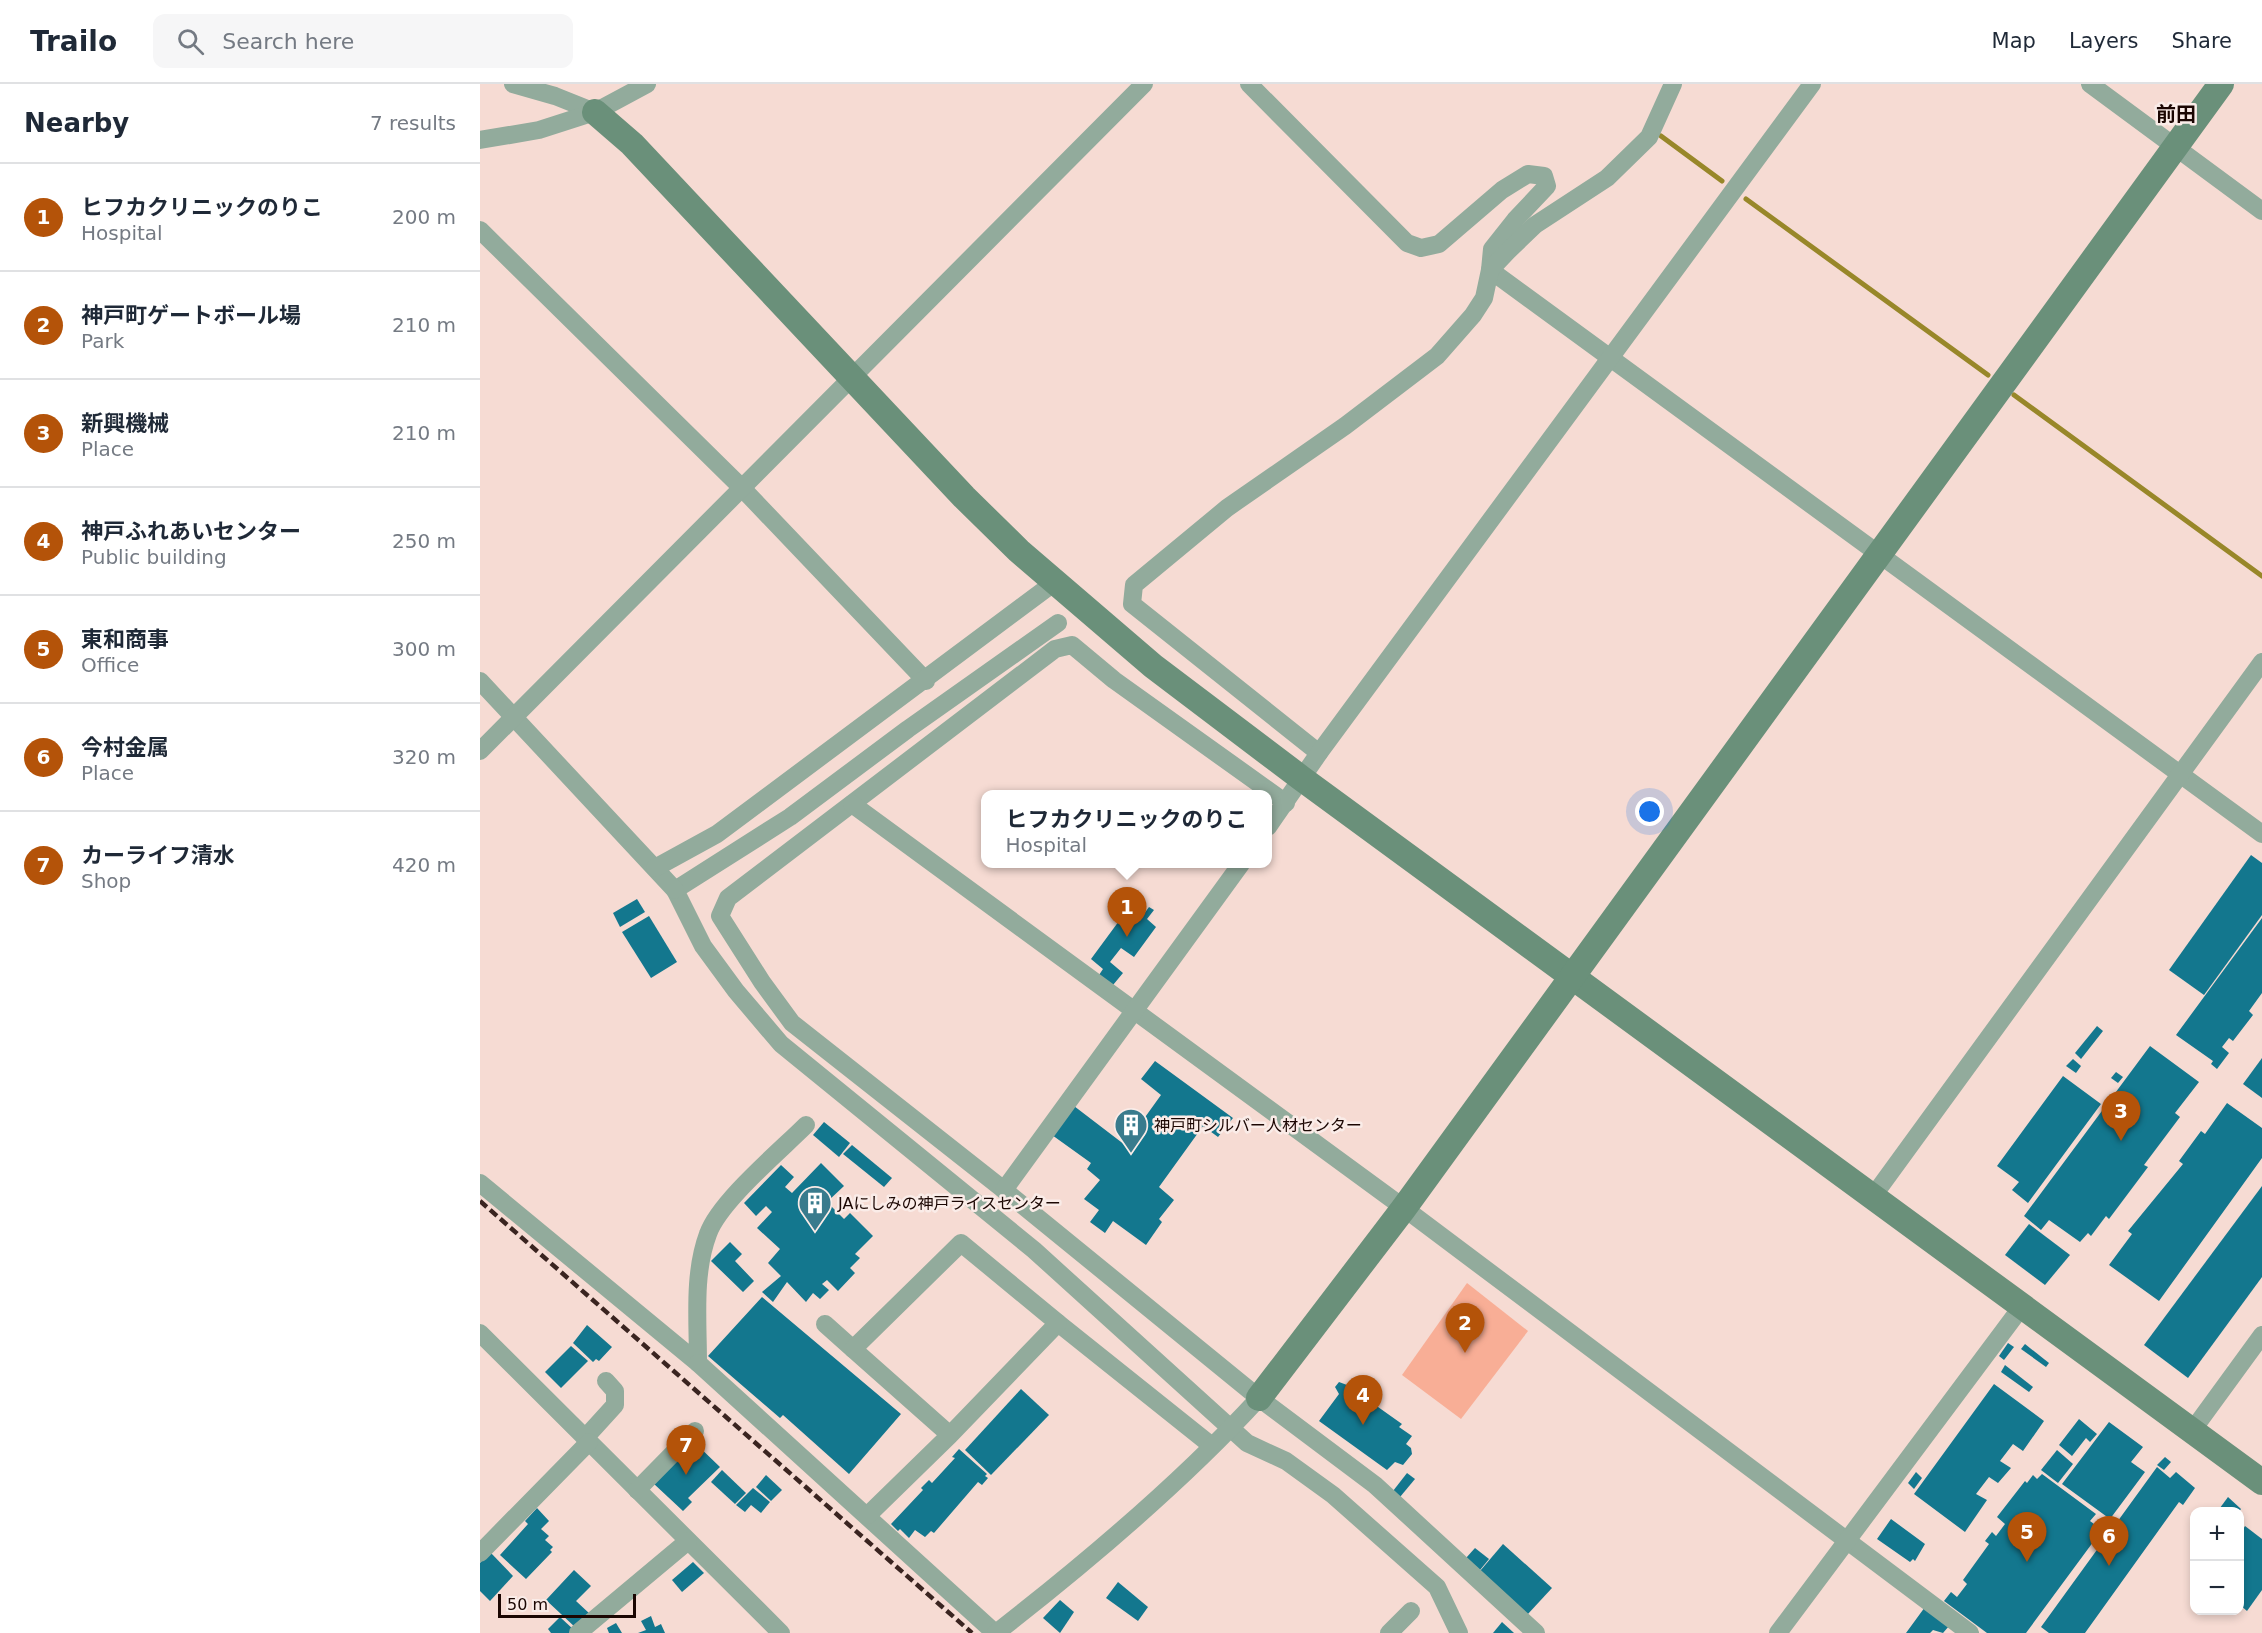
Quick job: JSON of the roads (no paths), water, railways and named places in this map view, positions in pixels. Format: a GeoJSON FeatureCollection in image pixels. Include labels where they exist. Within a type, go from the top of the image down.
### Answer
{"type":"FeatureCollection","features":[{"type":"Feature","properties":{"kind":"street"},"geometry":{"type":"LineString","coordinates":[[513,84],[555,96],[595,112],[632,144],[964,497],[1055,582],[1153,666],[1302,778],[1874,1195],[2262,1482]]}},
{"type":"Feature","properties":{"kind":"street"},"geometry":{"type":"LineString","coordinates":[[480,141],[539,130],[595,112],[647,84]]}},
{"type":"Feature","properties":{"kind":"street"},"geometry":{"type":"LineString","coordinates":[[480,751],[1144,84]]}},
{"type":"Feature","properties":{"kind":"street"},"geometry":{"type":"LineString","coordinates":[[1249,84],[1407,243],[1421,248],[1439,244],[1502,190],[1528,174],[1544,176],[1547,186],[1492,249],[1484,298],[1473,315],[1437,356],[1345,426],[1227,508],[1134,585],[1132,604],[1319,753]]}},
{"type":"Feature","properties":{"kind":"street"},"geometry":{"type":"LineString","coordinates":[[1490,270],[1535,225],[1607,178],[1649,137],[1673,84]]}},
{"type":"Feature","properties":{"kind":"street"},"geometry":{"type":"LineString","coordinates":[[1272,822],[1319,753],[1812,84]]}},
{"type":"Feature","properties":{"kind":"street"},"geometry":{"type":"LineString","coordinates":[[2090,84],[2262,211]]}},
{"type":"Feature","properties":{"kind":"street"},"geometry":{"type":"LineString","coordinates":[[480,1184],[698,1363],[996,1633],[1039,1600],[1212,1446],[1258,1398],[1404,1208],[2222,84]]}},
{"type":"Feature","properties":{"kind":"street"},"geometry":{"type":"LineString","coordinates":[[480,230],[741,487],[926,681]]}},
{"type":"Feature","properties":{"kind":"street"},"geometry":{"type":"LineString","coordinates":[[1490,270],[1877,555],[2262,834]]}},
{"type":"Feature","properties":{"kind":"street"},"geometry":{"type":"LineString","coordinates":[[655,868],[717,834],[926,681],[1055,582]]}},
{"type":"Feature","properties":{"kind":"street"},"geometry":{"type":"LineString","coordinates":[[675,890],[790,817],[908,729],[1058,623]]}},
{"type":"Feature","properties":{"kind":"street"},"geometry":{"type":"LineString","coordinates":[[1268,790],[1114,680],[1072,645],[1055,650],[728,898],[720,916],[762,982],[792,1023],[1004,1190],[1258,1398],[1375,1485],[1536,1633]]}},
{"type":"Feature","properties":{"kind":"street"},"geometry":{"type":"LineString","coordinates":[[1874,1195],[2262,662]]}},
{"type":"Feature","properties":{"kind":"street"},"geometry":{"type":"LineString","coordinates":[[480,681],[675,890],[703,946],[736,992],[782,1044],[1034,1251],[1247,1443],[1286,1461],[1333,1496],[1437,1587],[1459,1633]]}},
{"type":"Feature","properties":{"kind":"street"},"geometry":{"type":"LineString","coordinates":[[1272,793],[1286,803]]}},
{"type":"Feature","properties":{"kind":"street"},"geometry":{"type":"LineString","coordinates":[[852,804],[1404,1208],[1847,1540],[1960,1630]]}},
{"type":"Feature","properties":{"kind":"street"},"geometry":{"type":"LineString","coordinates":[[1004,1190],[1238,868]]}},
{"type":"Feature","properties":{"kind":"street"},"geometry":{"type":"LineString","coordinates":[[698,1363],[699,1275],[708,1233],[726,1205],[806,1125]]}},
{"type":"Feature","properties":{"kind":"street"},"geometry":{"type":"LineString","coordinates":[[853,1349],[961,1244],[1212,1446]]}},
{"type":"Feature","properties":{"kind":"street"},"geometry":{"type":"LineString","coordinates":[[1778,1633],[2023,1305]]}},
{"type":"Feature","properties":{"kind":"street"},"geometry":{"type":"LineString","coordinates":[[868,1515],[950,1436],[1058,1323]]}},
{"type":"Feature","properties":{"kind":"street"},"geometry":{"type":"LineString","coordinates":[[825,1324],[950,1436]]}},
{"type":"Feature","properties":{"kind":"street"},"geometry":{"type":"LineString","coordinates":[[480,1333],[781,1633]]}},
{"type":"Feature","properties":{"kind":"street"},"geometry":{"type":"LineString","coordinates":[[2192,1431],[2262,1335]]}},
{"type":"Feature","properties":{"kind":"street"},"geometry":{"type":"LineString","coordinates":[[480,1553],[587,1440],[615,1405],[615,1391],[606,1382]]}},
{"type":"Feature","properties":{"kind":"street"},"geometry":{"type":"LineString","coordinates":[[637,1490],[695,1431]]}},
{"type":"Feature","properties":{"kind":"street"},"geometry":{"type":"LineString","coordinates":[[578,1633],[688,1540]]}},
{"type":"Feature","properties":{"kind":"street"},"geometry":{"type":"LineString","coordinates":[[1389,1633],[1411,1611]]}},
{"type":"Feature","properties":{"kind":"waterway"},"geometry":{"type":"LineString","coordinates":[[1661,136],[1722,181]]}},
{"type":"Feature","properties":{"kind":"waterway"},"geometry":{"type":"LineString","coordinates":[[1746,199],[1988,375]]}},
{"type":"Feature","properties":{"kind":"waterway"},"geometry":{"type":"LineString","coordinates":[[2014,395],[2262,576]]}},
{"type":"Feature","properties":{"kind":"railway"},"geometry":{"type":"LineString","coordinates":[[480,1201],[972,1633]]}},
{"type":"Feature","properties":{"kind":"place","name":"ヒフカクリニックのりこ"},"geometry":{"type":"Point","coordinates":[1127,937]}},
{"type":"Feature","properties":{"kind":"place","name":"新興機械"},"geometry":{"type":"Point","coordinates":[2121,1141]}},
{"type":"Feature","properties":{"kind":"place","name":"神戸町シルバー人材センター"},"geometry":{"type":"Point","coordinates":[1131,1154]}},
{"type":"Feature","properties":{"kind":"place","name":"JAにしみの神戸ライスセンター"},"geometry":{"type":"Point","coordinates":[815,1232]}},
{"type":"Feature","properties":{"kind":"place","name":"神戸町ゲートボール場"},"geometry":{"type":"Point","coordinates":[1465,1353]}},
{"type":"Feature","properties":{"kind":"place","name":"神戸ふれあいセンター"},"geometry":{"type":"Point","coordinates":[1363,1425]}},
{"type":"Feature","properties":{"kind":"place","name":"カーライフ清水"},"geometry":{"type":"Point","coordinates":[686,1475]}},
{"type":"Feature","properties":{"kind":"place","name":"東和商事"},"geometry":{"type":"Point","coordinates":[2027,1562]}},
{"type":"Feature","properties":{"kind":"place","name":"今村金属"},"geometry":{"type":"Point","coordinates":[2109,1566]}},
{"type":"Feature","properties":{"kind":"district","name":"前田"},"geometry":{"type":"Point","coordinates":[2176,114]}}]}
